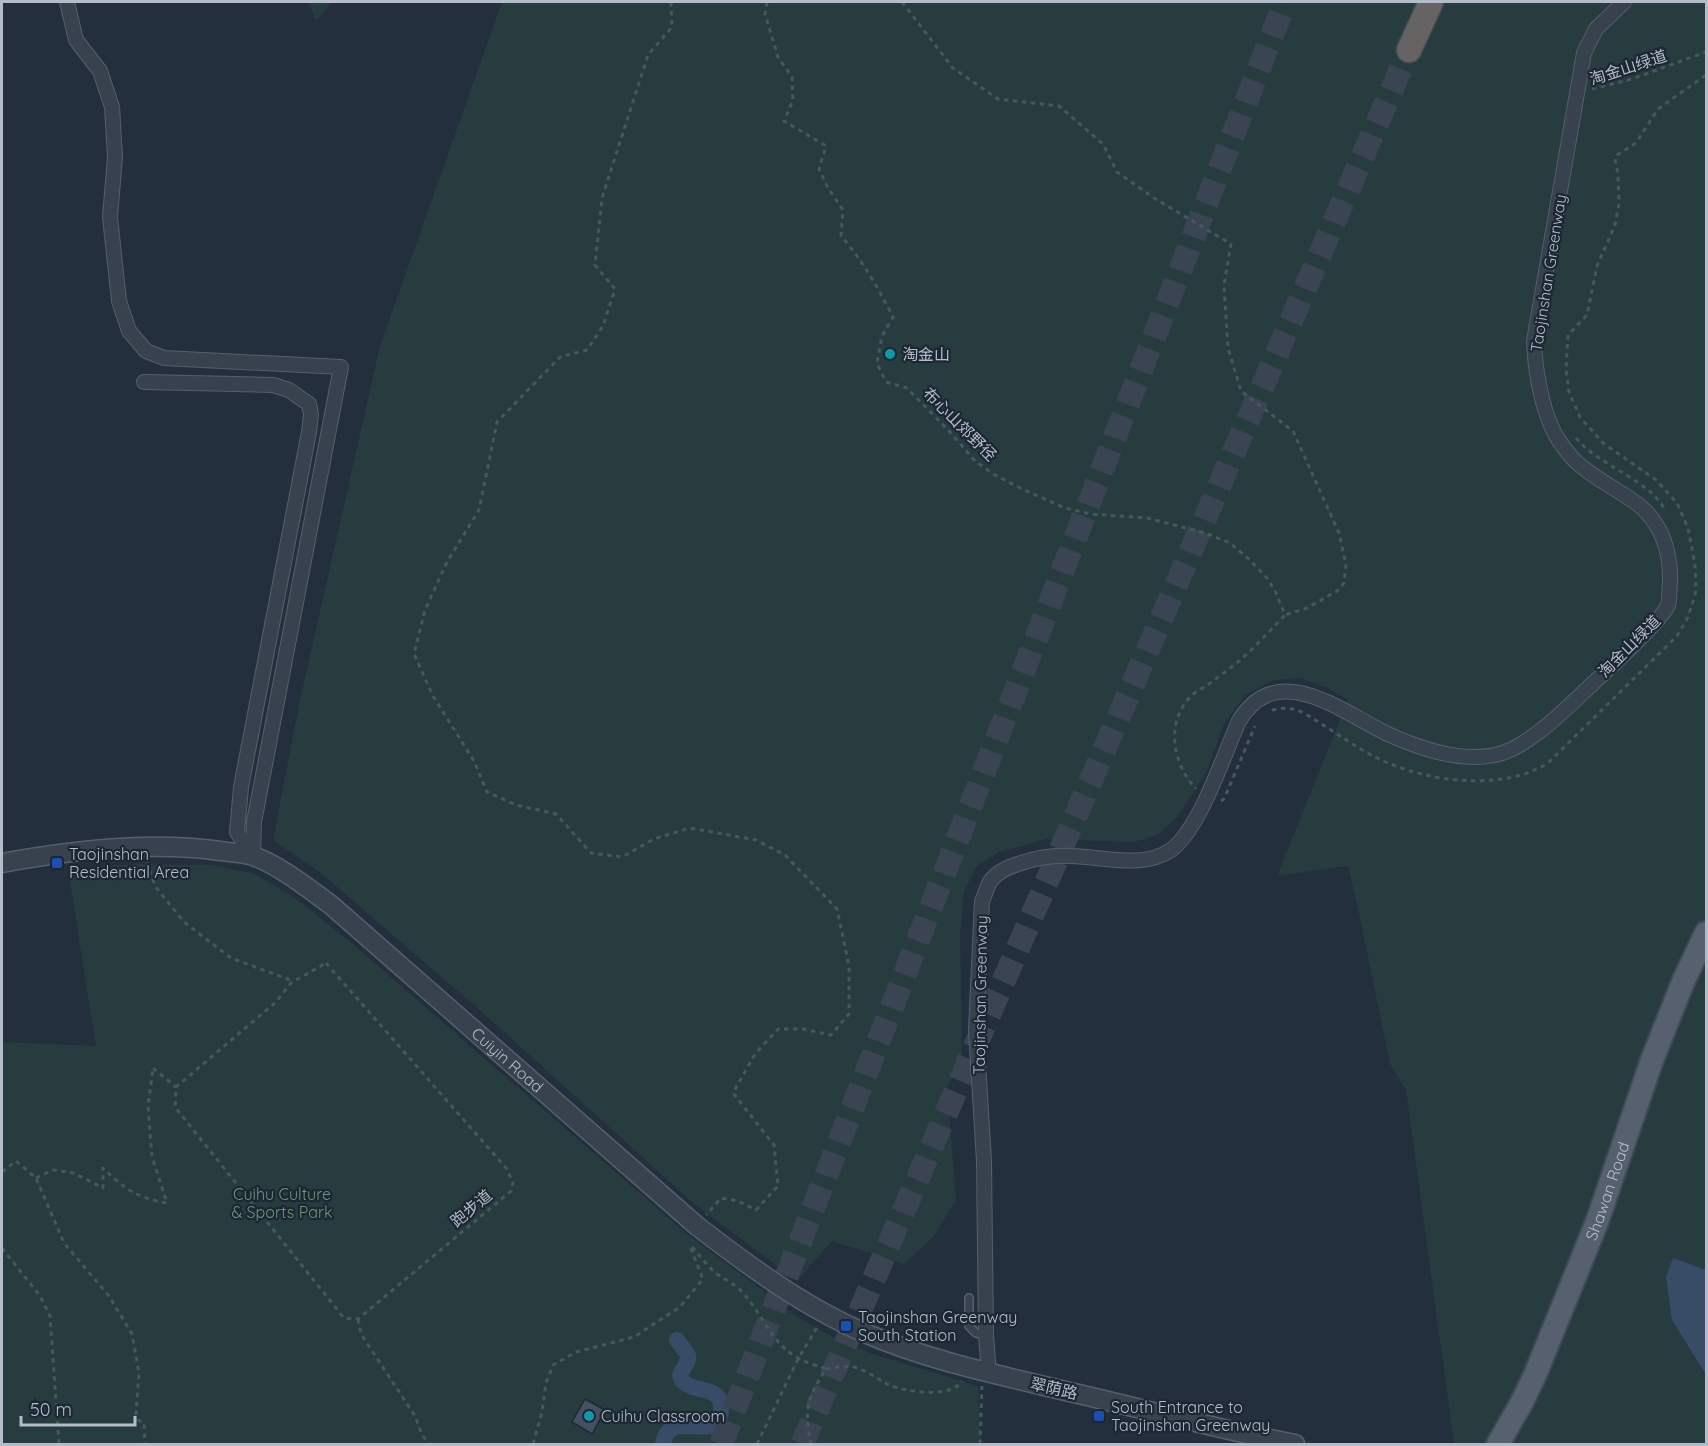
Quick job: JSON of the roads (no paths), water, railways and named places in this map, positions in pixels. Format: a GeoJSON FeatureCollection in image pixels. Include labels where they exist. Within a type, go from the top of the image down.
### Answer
{"type":"FeatureCollection","features":[{"type":"Feature","properties":{"kind":"highway"},"geometry":{"type":"LineString","coordinates":[[1409,50],[1431,2]]}},
{"type":"Feature","properties":{"kind":"main road","name":"Shawan Road"},"geometry":{"type":"LineString","coordinates":[[1497,1444],[1535,1375],[1597,1222],[1652,1060],[1683,982],[1707,933]]}},
{"type":"Feature","properties":{"kind":"street"},"geometry":{"type":"LineString","coordinates":[[67,2],[76,40],[100,71],[112,107],[115,157],[110,217],[119,301],[129,331],[146,351],[164,358],[341,367],[254,822],[253,856]]}},
{"type":"Feature","properties":{"kind":"street","name":"Taojinshan Greenway"},"geometry":{"type":"LineString","coordinates":[[985,1378],[984,1161],[976,1030],[982,901],[994,877],[1010,867],[1048,856],[1070,855],[1135,860],[1156,858],[1173,849],[1199,813],[1239,721],[1247,708],[1264,695],[1272,693],[1308,694],[1340,707],[1374,727],[1416,745],[1449,754],[1479,758],[1498,754],[1525,741],[1544,727],[1615,663],[1668,606],[1669,558],[1664,537],[1655,520],[1639,505],[1579,465],[1560,442],[1547,412],[1535,366],[1534,341],[1584,53],[1596,29],[1624,2]]}},
{"type":"Feature","properties":{"kind":"street"},"geometry":{"type":"LineString","coordinates":[[144,382],[273,385],[289,390],[309,404],[311,414],[309,432],[241,787],[237,832],[253,856]]}},
{"type":"Feature","properties":{"kind":"street","name":"Cuiyin Road"},"geometry":{"type":"LineString","coordinates":[[2,863],[65,852],[155,847],[206,849],[253,856],[286,874],[331,905],[671,1203],[731,1252],[818,1310],[863,1333],[985,1378]]}},
{"type":"Feature","properties":{"kind":"street","name":"翠荫路"},"geometry":{"type":"LineString","coordinates":[[985,1378],[1295,1444]]}},
{"type":"Feature","properties":{"kind":"lane"},"geometry":{"type":"LineString","coordinates":[[969,1298],[969,1326],[976,1333],[986,1336]]}},
{"type":"Feature","properties":{"kind":"water"},"geometry":{"type":"Polygon","coordinates":[[[1673,1258],[1706,1270],[1706,1375],[1672,1320],[1666,1277],[1673,1258]]]}},
{"type":"Feature","properties":{"kind":"waterway"},"geometry":{"type":"LineString","coordinates":[[663,1444],[665,1436],[675,1427],[712,1426],[721,1412],[721,1405],[716,1395],[682,1381],[680,1375],[688,1360],[688,1355],[677,1340]]}},
{"type":"Feature","properties":{"kind":"tunnel"},"geometry":{"type":"LineString","coordinates":[[721,1444],[1285,2]]}},
{"type":"Feature","properties":{"kind":"tunnel"},"geometry":{"type":"LineString","coordinates":[[802,1444],[1409,50]]}},
{"type":"Feature","properties":{"kind":"place","name":"淘金山"},"geometry":{"type":"Point","coordinates":[890,354]}},
{"type":"Feature","properties":{"kind":"place","name":"Taojinshan Residential Area"},"geometry":{"type":"Point","coordinates":[57,863]}},
{"type":"Feature","properties":{"kind":"place","name":"Taojinshan Greenway South Station"},"geometry":{"type":"Point","coordinates":[846,1326]}},
{"type":"Feature","properties":{"kind":"place","name":"Cuihu Classroom"},"geometry":{"type":"Point","coordinates":[589,1416]}},
{"type":"Feature","properties":{"kind":"place","name":"South Entrance to Taojinshan Greenway"},"geometry":{"type":"Point","coordinates":[1099,1416]}},
{"type":"Feature","properties":{"kind":"park label","name":"Cuihu Culture & Sports Park"},"geometry":{"type":"Point","coordinates":[282,1203]}}]}
